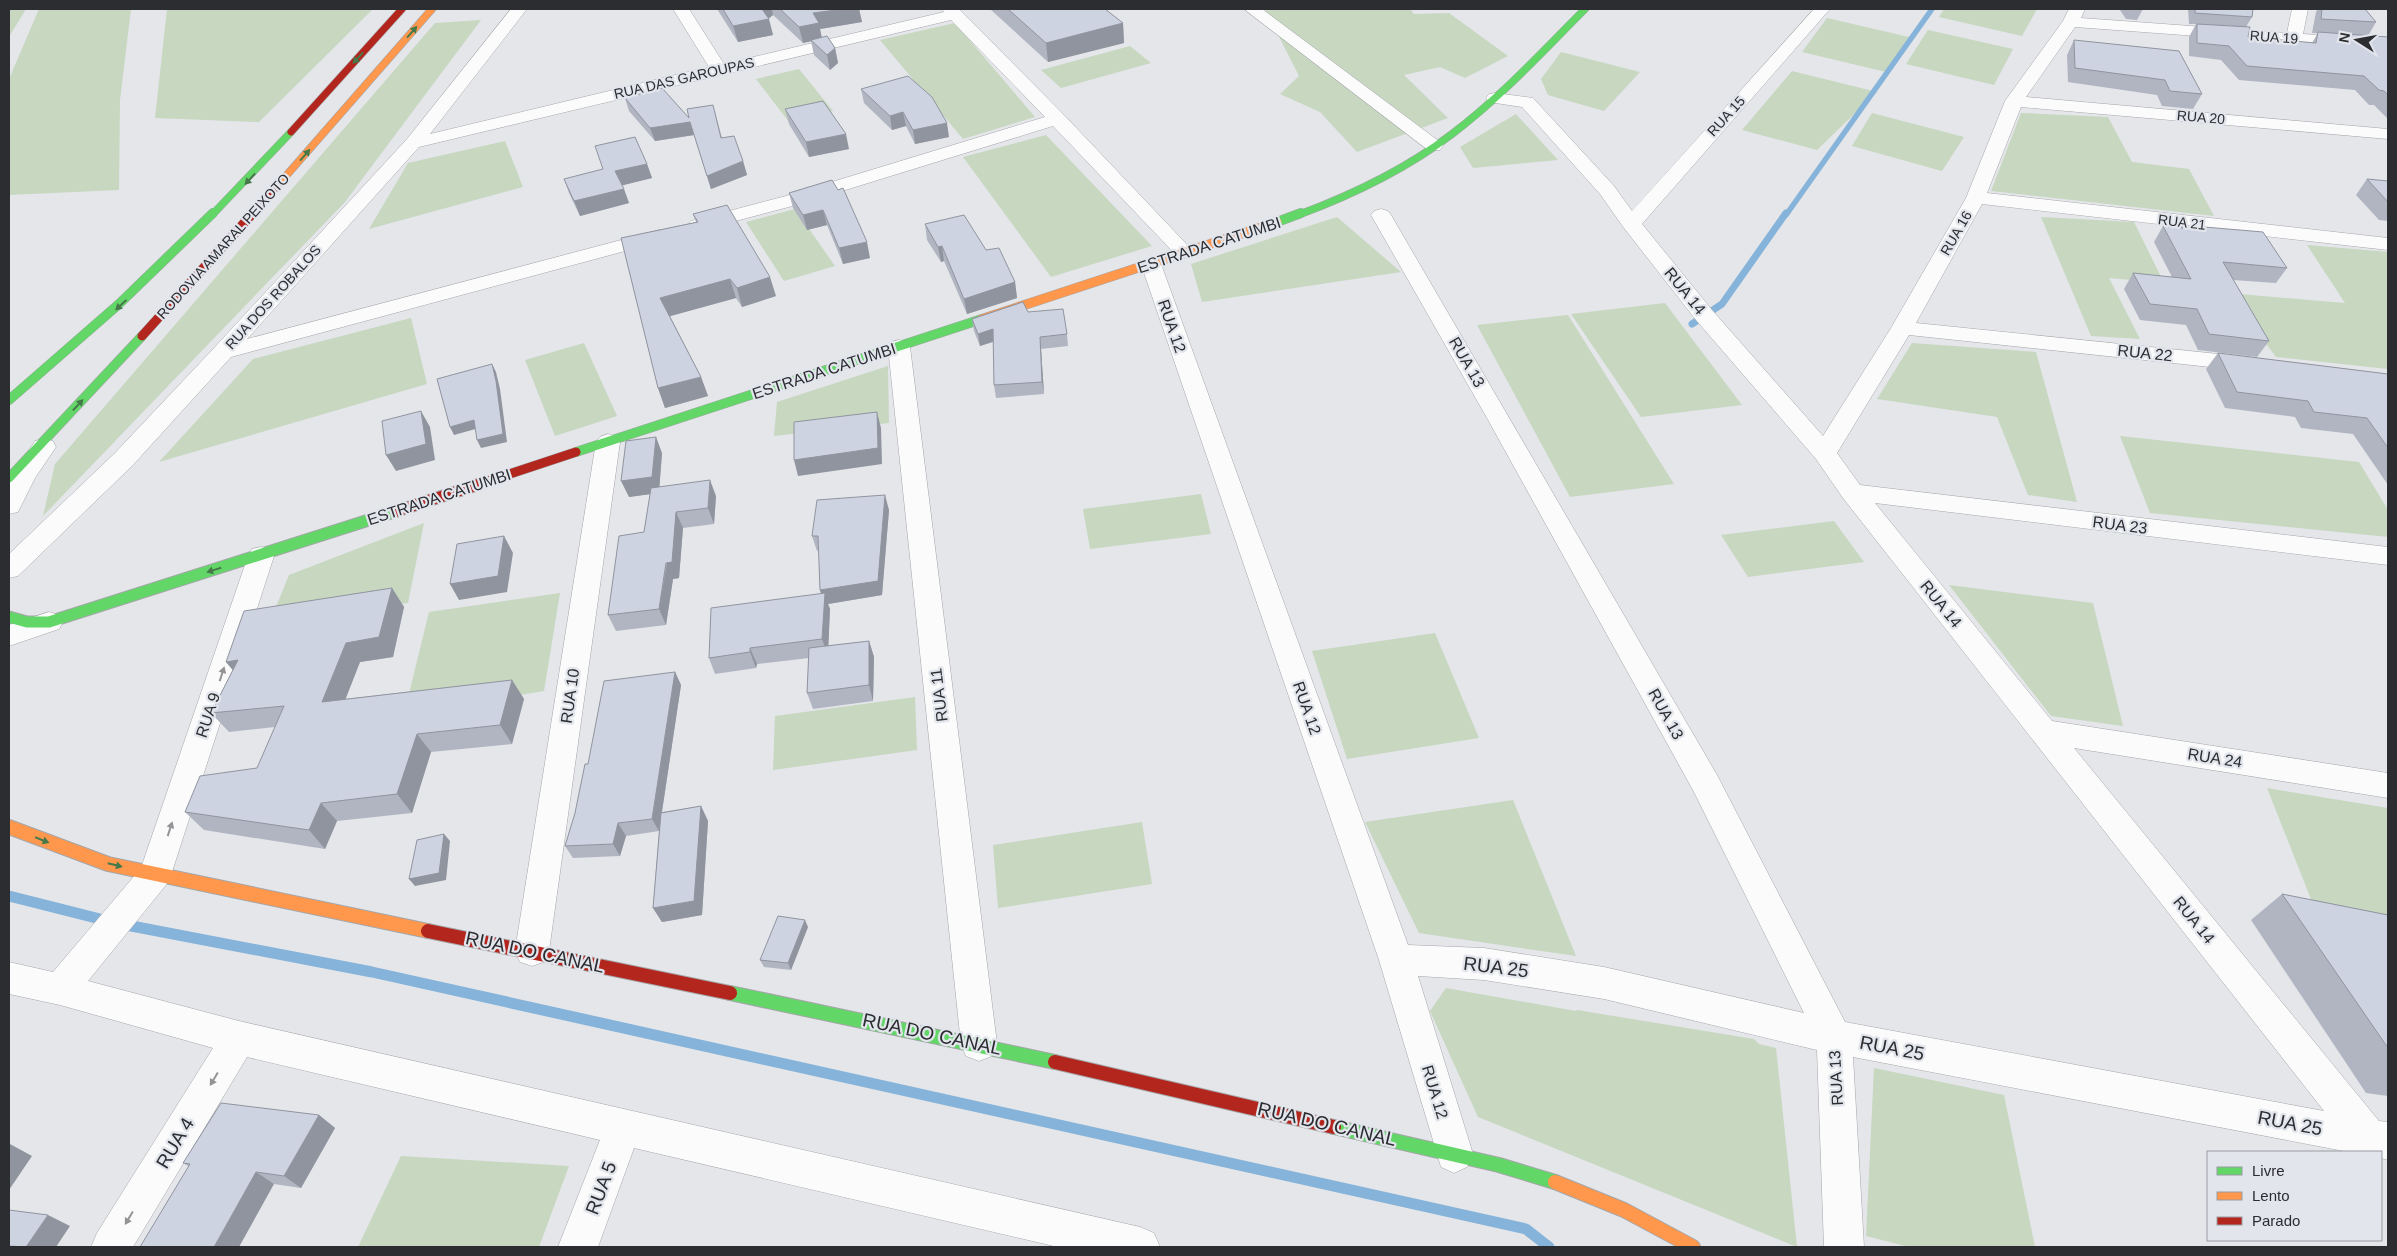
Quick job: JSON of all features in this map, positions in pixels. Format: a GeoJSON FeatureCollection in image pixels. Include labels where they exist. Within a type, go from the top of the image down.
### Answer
{"type":"FeatureCollection","features":[{"type":"Feature","properties":{"kind":"main road","name":"RODOVIA AMARAL PEIXOTO"},"geometry":{"type":"LineString","coordinates":[[9,400],[106,318],[175,255],[274,152],[402,9]]}},
{"type":"Feature","properties":{"kind":"main road","name":"RODOVIA AMARAL PEIXOTO"},"geometry":{"type":"LineString","coordinates":[[9,478],[195,280],[432,9]]}},
{"type":"Feature","properties":{"kind":"main road","name":"ESTRADA CATUMBI"},"geometry":{"type":"LineString","coordinates":[[9,617],[27,622],[49,622],[261,556],[1301,214],[1377,179],[1434,146],[1495,98],[1585,9]]}},
{"type":"Feature","properties":{"kind":"main road","name":"RUA DO CANAL"},"geometry":{"type":"LineString","coordinates":[[9,827],[108,864],[155,875],[979,1044],[1454,1154],[1518,1170],[1570,1189],[1634,1216],[1693,1247]]}},
{"type":"Feature","properties":{"kind":"street","name":"RUA DOS ROBALOS"},"geometry":{"type":"LineString","coordinates":[[9,569],[124,458],[223,352],[413,143],[519,9]]}},
{"type":"Feature","properties":{"kind":"street"},"geometry":{"type":"LineString","coordinates":[[681,9],[720,70]]}},
{"type":"Feature","properties":{"kind":"street"},"geometry":{"type":"LineString","coordinates":[[1252,9],[1434,146]]}},
{"type":"Feature","properties":{"kind":"street","name":"RUA 15"},"geometry":{"type":"LineString","coordinates":[[1631,224],[1633,191],[1822,9]]}},
{"type":"Feature","properties":{"kind":"street"},"geometry":{"type":"LineString","coordinates":[[2294,38],[2300,9]]}},
{"type":"Feature","properties":{"kind":"street"},"geometry":{"type":"LineString","coordinates":[[952,11],[1184,252]]}},
{"type":"Feature","properties":{"kind":"street","name":"RUA DAS GAROUPAS"},"geometry":{"type":"LineString","coordinates":[[413,143],[720,70],[952,11]]}},
{"type":"Feature","properties":{"kind":"street","name":"RUA 19"},"geometry":{"type":"LineString","coordinates":[[2074,15],[2294,38],[2388,45]]}},
{"type":"Feature","properties":{"kind":"street","name":"RUA 16"},"geometry":{"type":"LineString","coordinates":[[1825,453],[1902,328],[1976,198],[2014,101],[2074,15]]}},
{"type":"Feature","properties":{"kind":"street"},"geometry":{"type":"LineString","coordinates":[[1495,98],[1527,102],[1521,71]]}},
{"type":"Feature","properties":{"kind":"street","name":"RUA 20"},"geometry":{"type":"LineString","coordinates":[[2014,101],[2388,134]]}},
{"type":"Feature","properties":{"kind":"street","name":"RUA 14"},"geometry":{"type":"LineString","coordinates":[[1527,102],[1633,191],[1631,224],[1704,315],[1825,453],[1852,492],[2043,731],[2379,1140]]}},
{"type":"Feature","properties":{"kind":"street"},"geometry":{"type":"LineString","coordinates":[[223,352],[793,200],[1058,119]]}},
{"type":"Feature","properties":{"kind":"street","name":"RUA 21"},"geometry":{"type":"LineString","coordinates":[[1976,198],[2388,244]]}},
{"type":"Feature","properties":{"kind":"street","name":"RUA 13"},"geometry":{"type":"LineString","coordinates":[[1381,215],[1499,418],[1706,784],[1834,1037],[1844,1247]]}},
{"type":"Feature","properties":{"kind":"street","name":"RUA 12"},"geometry":{"type":"LineString","coordinates":[[1150,264],[1396,960],[1454,1154]]}},
{"type":"Feature","properties":{"kind":"street","name":"RUA 22"},"geometry":{"type":"LineString","coordinates":[[1902,328],[2268,366]]}},
{"type":"Feature","properties":{"kind":"street","name":"RUA 11"},"geometry":{"type":"LineString","coordinates":[[899,347],[979,1044]]}},
{"type":"Feature","properties":{"kind":"street"},"geometry":{"type":"LineString","coordinates":[[9,506],[24,476],[55,430]]}},
{"type":"Feature","properties":{"kind":"street","name":"RUA 10"},"geometry":{"type":"LineString","coordinates":[[532,951],[608,442]]}},
{"type":"Feature","properties":{"kind":"street","name":"RUA 23"},"geometry":{"type":"LineString","coordinates":[[1852,492],[2388,556]]}},
{"type":"Feature","properties":{"kind":"street","name":"RUA 9"},"geometry":{"type":"LineString","coordinates":[[155,875],[261,556]]}},
{"type":"Feature","properties":{"kind":"street"},"geometry":{"type":"LineString","coordinates":[[9,636],[49,622]]}},
{"type":"Feature","properties":{"kind":"street","name":"RUA 24"},"geometry":{"type":"LineString","coordinates":[[2043,731],[2388,785]]}},
{"type":"Feature","properties":{"kind":"street"},"geometry":{"type":"LineString","coordinates":[[60,989],[132,905],[155,875]]}},
{"type":"Feature","properties":{"kind":"street","name":"RUA 25"},"geometry":{"type":"LineString","coordinates":[[1396,960],[1484,964],[1604,982],[1834,1037],[2379,1140]]}},
{"type":"Feature","properties":{"kind":"street"},"geometry":{"type":"LineString","coordinates":[[9,978],[60,989],[239,1038],[623,1128],[1064,1239],[1140,1247]]}},
{"type":"Feature","properties":{"kind":"street","name":"RUA 4"},"geometry":{"type":"LineString","coordinates":[[111,1247],[239,1038]]}},
{"type":"Feature","properties":{"kind":"street","name":"RUA 5"},"geometry":{"type":"LineString","coordinates":[[578,1247],[623,1128]]}},
{"type":"Feature","properties":{"kind":"green space"},"geometry":{"type":"Polygon","coordinates":[[[9,9],[26,9],[9,37],[9,9]]]}},
{"type":"Feature","properties":{"kind":"green space"},"geometry":{"type":"Polygon","coordinates":[[[39,9],[131,9],[120,100],[119,190],[9,195],[9,79],[39,9]]]}},
{"type":"Feature","properties":{"kind":"green space"},"geometry":{"type":"Polygon","coordinates":[[[167,9],[373,9],[259,122],[155,118],[167,9]]]}},
{"type":"Feature","properties":{"kind":"green space"},"geometry":{"type":"Polygon","coordinates":[[[1265,9],[1410,9],[1414,14],[1449,13],[1508,56],[1465,78],[1440,67],[1404,75],[1448,118],[1357,152],[1320,112],[1280,94],[1299,76],[1265,9]]]}},
{"type":"Feature","properties":{"kind":"green space"},"geometry":{"type":"Polygon","coordinates":[[[1944,9],[2037,9],[2022,36],[1939,17],[1944,9]]]}},
{"type":"Feature","properties":{"kind":"green space"},"geometry":{"type":"Polygon","coordinates":[[[1827,18],[1909,37],[1886,72],[1802,52],[1827,18]]]}},
{"type":"Feature","properties":{"kind":"green space"},"geometry":{"type":"Polygon","coordinates":[[[481,20],[345,202],[43,516],[55,464],[435,23],[481,20]]]}},
{"type":"Feature","properties":{"kind":"green space"},"geometry":{"type":"Polygon","coordinates":[[[955,23],[1035,117],[963,139],[880,40],[955,23]]]}},
{"type":"Feature","properties":{"kind":"green space"},"geometry":{"type":"Polygon","coordinates":[[[1928,30],[2013,49],[1994,85],[1906,64],[1928,30]]]}},
{"type":"Feature","properties":{"kind":"green space"},"geometry":{"type":"Polygon","coordinates":[[[1130,46],[1151,63],[1061,88],[1041,70],[1130,46]]]}},
{"type":"Feature","properties":{"kind":"green space"},"geometry":{"type":"Polygon","coordinates":[[[1561,52],[1640,72],[1604,111],[1548,95],[1541,79],[1561,52]]]}},
{"type":"Feature","properties":{"kind":"green space"},"geometry":{"type":"Polygon","coordinates":[[[799,69],[833,111],[789,122],[756,79],[799,69]]]}},
{"type":"Feature","properties":{"kind":"green space"},"geometry":{"type":"Polygon","coordinates":[[[1792,71],[1877,92],[1817,150],[1742,130],[1792,71]]]}},
{"type":"Feature","properties":{"kind":"green space"},"geometry":{"type":"Polygon","coordinates":[[[1872,113],[1964,137],[1942,171],[1852,146],[1872,113]]]}},
{"type":"Feature","properties":{"kind":"green space"},"geometry":{"type":"Polygon","coordinates":[[[2021,113],[2108,117],[2132,162],[2189,169],[2214,216],[1991,191],[2021,113]]]}},
{"type":"Feature","properties":{"kind":"green space"},"geometry":{"type":"Polygon","coordinates":[[[1516,114],[1558,160],[1473,168],[1460,147],[1516,114]]]}},
{"type":"Feature","properties":{"kind":"green space"},"geometry":{"type":"Polygon","coordinates":[[[1046,135],[1152,246],[1051,277],[963,157],[1046,135]]]}},
{"type":"Feature","properties":{"kind":"green space"},"geometry":{"type":"Polygon","coordinates":[[[505,141],[523,187],[369,229],[408,163],[505,141]]]}},
{"type":"Feature","properties":{"kind":"green space"},"geometry":{"type":"Polygon","coordinates":[[[795,209],[835,266],[784,281],[746,222],[795,209]]]}},
{"type":"Feature","properties":{"kind":"green space"},"geometry":{"type":"Polygon","coordinates":[[[1337,217],[1401,272],[1202,302],[1191,264],[1337,217]]]}},
{"type":"Feature","properties":{"kind":"green space"},"geometry":{"type":"Polygon","coordinates":[[[2041,217],[2134,222],[2164,283],[2109,278],[2140,339],[2091,336],[2041,217]]]}},
{"type":"Feature","properties":{"kind":"green space"},"geometry":{"type":"Polygon","coordinates":[[[2307,245],[2388,252],[2388,369],[2276,357],[2228,293],[2345,303],[2307,245]]]}},
{"type":"Feature","properties":{"kind":"green space"},"geometry":{"type":"Polygon","coordinates":[[[1665,303],[1742,405],[1641,417],[1571,314],[1665,303]]]}},
{"type":"Feature","properties":{"kind":"green space"},"geometry":{"type":"Polygon","coordinates":[[[1568,315],[1674,484],[1570,497],[1477,325],[1568,315]]]}},
{"type":"Feature","properties":{"kind":"green space"},"geometry":{"type":"Polygon","coordinates":[[[411,318],[427,384],[159,462],[253,359],[411,318]]]}},
{"type":"Feature","properties":{"kind":"green space"},"geometry":{"type":"Polygon","coordinates":[[[584,343],[617,416],[555,436],[525,360],[584,343]]]}},
{"type":"Feature","properties":{"kind":"green space"},"geometry":{"type":"Polygon","coordinates":[[[1912,343],[2036,352],[2077,502],[2028,495],[1997,417],[1877,399],[1912,343]]]}},
{"type":"Feature","properties":{"kind":"green space"},"geometry":{"type":"Polygon","coordinates":[[[888,366],[889,423],[774,436],[777,402],[888,366]]]}},
{"type":"Feature","properties":{"kind":"green space"},"geometry":{"type":"Polygon","coordinates":[[[2120,436],[2359,462],[2388,510],[2388,537],[2150,513],[2120,436]]]}},
{"type":"Feature","properties":{"kind":"green space"},"geometry":{"type":"Polygon","coordinates":[[[1201,494],[1211,534],[1090,549],[1083,509],[1201,494]]]}},
{"type":"Feature","properties":{"kind":"green space"},"geometry":{"type":"Polygon","coordinates":[[[1834,521],[1864,562],[1748,577],[1721,535],[1834,521]]]}},
{"type":"Feature","properties":{"kind":"green space"},"geometry":{"type":"Polygon","coordinates":[[[424,523],[408,603],[271,619],[289,575],[424,523]]]}},
{"type":"Feature","properties":{"kind":"green space"},"geometry":{"type":"Polygon","coordinates":[[[1949,585],[2093,603],[2123,726],[2051,716],[1949,585]]]}},
{"type":"Feature","properties":{"kind":"green space"},"geometry":{"type":"Polygon","coordinates":[[[560,593],[544,691],[404,714],[429,612],[560,593]]]}},
{"type":"Feature","properties":{"kind":"green space"},"geometry":{"type":"Polygon","coordinates":[[[1435,633],[1479,738],[1347,759],[1312,651],[1435,633]]]}},
{"type":"Feature","properties":{"kind":"green space"},"geometry":{"type":"Polygon","coordinates":[[[915,697],[917,750],[773,770],[775,716],[915,697]]]}},
{"type":"Feature","properties":{"kind":"green space"},"geometry":{"type":"Polygon","coordinates":[[[2267,788],[2388,808],[2388,929],[2318,917],[2267,788]]]}},
{"type":"Feature","properties":{"kind":"green space"},"geometry":{"type":"Polygon","coordinates":[[[1513,800],[1576,956],[1419,933],[1365,822],[1513,800]]]}},
{"type":"Feature","properties":{"kind":"green space"},"geometry":{"type":"Polygon","coordinates":[[[1142,822],[1152,884],[998,908],[993,845],[1142,822]]]}},
{"type":"Feature","properties":{"kind":"green space"},"geometry":{"type":"Polygon","coordinates":[[[1446,988],[1754,1039],[1759,1044],[1776,1048],[1797,1247],[1478,1117],[1430,1011],[1446,988]]]}},
{"type":"Feature","properties":{"kind":"green space"},"geometry":{"type":"Polygon","coordinates":[[[1874,1068],[2004,1095],[2035,1247],[1909,1247],[1866,1236],[1874,1068]]]}},
{"type":"Feature","properties":{"kind":"green space"},"geometry":{"type":"Polygon","coordinates":[[[401,1156],[569,1166],[539,1247],[358,1247],[401,1156]]]}},
{"type":"Feature","properties":{"kind":"building"},"geometry":{"type":"Polygon","coordinates":[[[723,9],[762,9],[769,19],[733,26],[723,9]]]}},
{"type":"Feature","properties":{"kind":"building"},"geometry":{"type":"Polygon","coordinates":[[[780,9],[843,9],[813,13],[819,23],[799,27],[780,9]]]}},
{"type":"Feature","properties":{"kind":"building"},"geometry":{"type":"Polygon","coordinates":[[[1008,9],[1105,9],[1123,23],[1046,43],[1008,9]]]}},
{"type":"Feature","properties":{"kind":"building"},"geometry":{"type":"Polygon","coordinates":[[[2195,9],[2253,9],[2252,17],[2195,13],[2195,9]]]}},
{"type":"Feature","properties":{"kind":"building"},"geometry":{"type":"Polygon","coordinates":[[[2322,9],[2365,9],[2376,22],[2321,19],[2322,9]]]}},
{"type":"Feature","properties":{"kind":"building"},"geometry":{"type":"Polygon","coordinates":[[[2197,24],[2250,27],[2248,37],[2316,43],[2318,32],[2388,37],[2388,95],[2384,91],[2379,90],[2364,76],[2247,66],[2229,46],[2197,43],[2197,24]]]}},
{"type":"Feature","properties":{"kind":"building"},"geometry":{"type":"Polygon","coordinates":[[[827,36],[835,48],[827,55],[811,40],[827,36]]]}},
{"type":"Feature","properties":{"kind":"building"},"geometry":{"type":"Polygon","coordinates":[[[2074,40],[2179,51],[2202,94],[2170,91],[2165,80],[2075,68],[2074,40]]]}},
{"type":"Feature","properties":{"kind":"building"},"geometry":{"type":"Polygon","coordinates":[[[908,76],[932,97],[947,123],[913,130],[903,112],[890,116],[861,89],[908,76]]]}},
{"type":"Feature","properties":{"kind":"building"},"geometry":{"type":"Polygon","coordinates":[[[662,88],[689,118],[687,109],[713,105],[721,138],[734,136],[743,161],[707,176],[690,122],[650,128],[625,98],[662,88]]]}},
{"type":"Feature","properties":{"kind":"building"},"geometry":{"type":"Polygon","coordinates":[[[823,101],[846,134],[806,142],[785,109],[823,101]]]}},
{"type":"Feature","properties":{"kind":"building"},"geometry":{"type":"Polygon","coordinates":[[[635,137],[647,164],[615,171],[624,189],[574,201],[564,179],[603,169],[595,146],[635,137]]]}},
{"type":"Feature","properties":{"kind":"building"},"geometry":{"type":"Polygon","coordinates":[[[2367,179],[2388,181],[2388,202],[2367,179]]]}},
{"type":"Feature","properties":{"kind":"building"},"geometry":{"type":"Polygon","coordinates":[[[832,180],[838,190],[843,188],[867,242],[839,248],[823,210],[803,215],[789,193],[832,180]]]}},
{"type":"Feature","properties":{"kind":"building"},"geometry":{"type":"Polygon","coordinates":[[[727,205],[770,277],[737,288],[730,279],[660,298],[701,377],[658,388],[621,238],[698,222],[693,214],[727,205]]]}},
{"type":"Feature","properties":{"kind":"building"},"geometry":{"type":"Polygon","coordinates":[[[964,215],[986,250],[999,248],[1015,282],[964,299],[942,246],[938,247],[925,224],[964,215]]]}},
{"type":"Feature","properties":{"kind":"building"},"geometry":{"type":"Polygon","coordinates":[[[2181,225],[2263,232],[2287,268],[2223,262],[2269,341],[2209,334],[2197,309],[2150,304],[2133,273],[2191,279],[2163,226],[2183,228],[2181,225]]]}},
{"type":"Feature","properties":{"kind":"building"},"geometry":{"type":"Polygon","coordinates":[[[1023,302],[1028,312],[1063,309],[1067,334],[1040,337],[1042,382],[994,385],[993,329],[978,334],[972,319],[1023,302]]]}},
{"type":"Feature","properties":{"kind":"building"},"geometry":{"type":"Polygon","coordinates":[[[2218,353],[2388,374],[2388,448],[2367,418],[2314,412],[2308,401],[2237,392],[2218,353]]]}},
{"type":"Feature","properties":{"kind":"building"},"geometry":{"type":"Polygon","coordinates":[[[492,364],[503,434],[477,440],[474,420],[450,427],[437,379],[492,364]]]}},
{"type":"Feature","properties":{"kind":"building"},"geometry":{"type":"Polygon","coordinates":[[[421,411],[426,444],[386,455],[382,421],[421,411]]]}},
{"type":"Feature","properties":{"kind":"building"},"geometry":{"type":"Polygon","coordinates":[[[877,412],[878,448],[794,460],[794,422],[877,412]]]}},
{"type":"Feature","properties":{"kind":"building"},"geometry":{"type":"Polygon","coordinates":[[[656,437],[652,477],[621,481],[626,441],[656,437]]]}},
{"type":"Feature","properties":{"kind":"building"},"geometry":{"type":"Polygon","coordinates":[[[710,480],[708,508],[676,512],[672,562],[666,563],[659,609],[608,615],[619,536],[644,532],[651,488],[710,480]]]}},
{"type":"Feature","properties":{"kind":"building"},"geometry":{"type":"Polygon","coordinates":[[[885,495],[878,581],[820,590],[818,536],[812,536],[817,500],[885,495]]]}},
{"type":"Feature","properties":{"kind":"building"},"geometry":{"type":"Polygon","coordinates":[[[504,536],[498,576],[450,584],[457,544],[504,536]]]}},
{"type":"Feature","properties":{"kind":"building"},"geometry":{"type":"Polygon","coordinates":[[[392,588],[379,637],[346,643],[322,702],[512,680],[500,725],[417,734],[397,794],[321,803],[309,830],[185,812],[200,776],[257,768],[284,706],[211,713],[238,660],[226,662],[244,611],[392,588]]]}},
{"type":"Feature","properties":{"kind":"building"},"geometry":{"type":"Polygon","coordinates":[[[825,593],[822,639],[750,648],[750,652],[709,658],[711,608],[825,593]]]}},
{"type":"Feature","properties":{"kind":"building"},"geometry":{"type":"Polygon","coordinates":[[[869,641],[869,685],[807,693],[809,648],[869,641]]]}},
{"type":"Feature","properties":{"kind":"building"},"geometry":{"type":"Polygon","coordinates":[[[675,672],[652,819],[618,823],[613,844],[565,846],[575,813],[585,764],[588,764],[604,681],[675,672]]]}},
{"type":"Feature","properties":{"kind":"building"},"geometry":{"type":"Polygon","coordinates":[[[701,806],[694,901],[653,908],[661,813],[701,806]]]}},
{"type":"Feature","properties":{"kind":"building"},"geometry":{"type":"Polygon","coordinates":[[[444,834],[439,873],[409,879],[417,840],[444,834]]]}},
{"type":"Feature","properties":{"kind":"building"},"geometry":{"type":"Polygon","coordinates":[[[2282,894],[2388,915],[2388,1048],[2282,894]]]}},
{"type":"Feature","properties":{"kind":"building"},"geometry":{"type":"Polygon","coordinates":[[[778,916],[805,920],[788,963],[760,960],[778,916]]]}},
{"type":"Feature","properties":{"kind":"building"},"geometry":{"type":"Polygon","coordinates":[[[221,1103],[319,1115],[284,1176],[256,1172],[214,1247],[140,1247],[190,1164],[183,1163],[221,1103]]]}},
{"type":"Feature","properties":{"kind":"building"},"geometry":{"type":"Polygon","coordinates":[[[9,1210],[48,1215],[26,1247],[9,1246],[9,1210]]]}},
{"type":"Feature","properties":{"kind":"waterway"},"geometry":{"type":"LineString","coordinates":[[1786,215],[1932,9]]}},
{"type":"Feature","properties":{"kind":"waterway"},"geometry":{"type":"LineString","coordinates":[[1692,324],[1722,304],[1786,213]]}},
{"type":"Feature","properties":{"kind":"waterway"},"geometry":{"type":"LineString","coordinates":[[9,896],[108,921]]}},
{"type":"Feature","properties":{"kind":"waterway"},"geometry":{"type":"LineString","coordinates":[[121,924],[372,972],[1526,1229],[1549,1247]]}},
{"type":"Feature","properties":{"kind":"traffic: fast"},"geometry":{"type":"LineString","coordinates":[[1277,222],[1355,191],[1429,150],[1452,134],[1488,104],[1585,9]]}},
{"type":"Feature","properties":{"kind":"traffic: fast"},"geometry":{"type":"LineString","coordinates":[[9,400],[47,369],[155,271],[224,203],[291,132]]}},
{"type":"Feature","properties":{"kind":"traffic: fast"},"geometry":{"type":"LineString","coordinates":[[576,452],[982,319]]}},
{"type":"Feature","properties":{"kind":"traffic: fast"},"geometry":{"type":"LineString","coordinates":[[9,478],[142,336]]}},
{"type":"Feature","properties":{"kind":"traffic: fast"},"geometry":{"type":"LineString","coordinates":[[9,617],[27,622],[49,622],[397,511]]}},
{"type":"Feature","properties":{"kind":"traffic: fast"},"geometry":{"type":"LineString","coordinates":[[730,993],[1055,1062]]}},
{"type":"Feature","properties":{"kind":"traffic: fast"},"geometry":{"type":"LineString","coordinates":[[1334,1127],[1499,1165],[1555,1182]]}},
{"type":"Feature","properties":{"kind":"traffic: slow"},"geometry":{"type":"LineString","coordinates":[[278,185],[432,9]]}},
{"type":"Feature","properties":{"kind":"traffic: slow"},"geometry":{"type":"LineString","coordinates":[[982,319],[1277,222]]}},
{"type":"Feature","properties":{"kind":"traffic: slow"},"geometry":{"type":"LineString","coordinates":[[9,827],[108,864],[428,931]]}},
{"type":"Feature","properties":{"kind":"traffic: slow"},"geometry":{"type":"LineString","coordinates":[[1555,1182],[1624,1210],[1693,1247]]}},
{"type":"Feature","properties":{"kind":"traffic: jam"},"geometry":{"type":"LineString","coordinates":[[291,132],[402,9]]}},
{"type":"Feature","properties":{"kind":"traffic: jam"},"geometry":{"type":"LineString","coordinates":[[142,336],[195,280],[278,185]]}},
{"type":"Feature","properties":{"kind":"traffic: jam"},"geometry":{"type":"LineString","coordinates":[[397,511],[576,452]]}},
{"type":"Feature","properties":{"kind":"traffic: jam"},"geometry":{"type":"LineString","coordinates":[[428,931],[730,993]]}},
{"type":"Feature","properties":{"kind":"traffic: jam"},"geometry":{"type":"LineString","coordinates":[[1055,1062],[1334,1127]]}}]}
